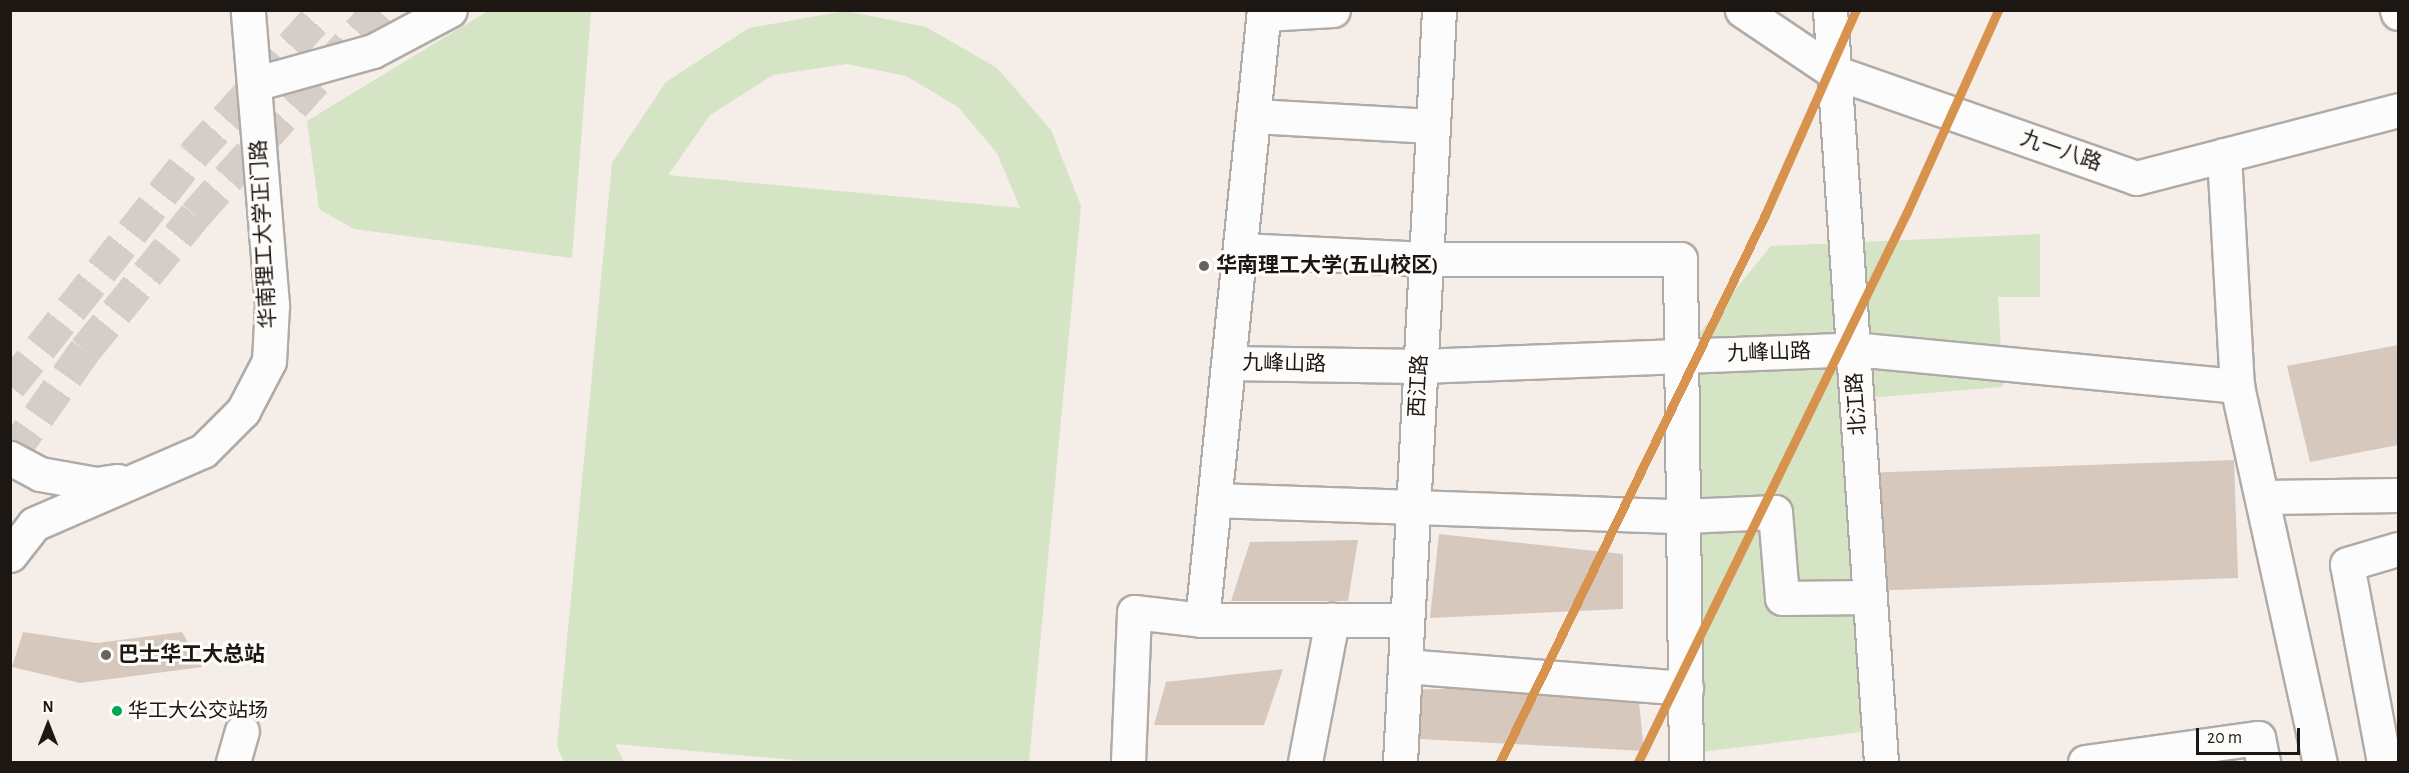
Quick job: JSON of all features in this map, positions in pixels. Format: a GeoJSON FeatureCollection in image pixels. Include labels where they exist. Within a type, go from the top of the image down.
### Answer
{"type":"FeatureCollection","features":[{"type":"Feature","properties":{"kind":"street","name":"华南理工大学正门路"},"geometry":{"type":"LineString","coordinates":[[10,555],[34,524],[152,476],[203,451],[243,411],[268,361],[272,305],[248,10]]}},
{"type":"Feature","properties":{"kind":"street"},"geometry":{"type":"LineString","coordinates":[[254,84],[373,51],[450,10]]}},
{"type":"Feature","properties":{"kind":"street"},"geometry":{"type":"LineString","coordinates":[[1202,620],[1264,12],[1333,10]]}},
{"type":"Feature","properties":{"kind":"street","name":"西江路"},"geometry":{"type":"LineString","coordinates":[[1400,762],[1439,10]]}},
{"type":"Feature","properties":{"kind":"street","name":"九一八路"},"geometry":{"type":"LineString","coordinates":[[1742,10],[1834,72],[2136,178],[2398,110]]}},
{"type":"Feature","properties":{"kind":"street","name":"北江路"},"geometry":{"type":"LineString","coordinates":[[1830,10],[1881,762]]}},
{"type":"Feature","properties":{"kind":"street"},"geometry":{"type":"LineString","coordinates":[[1253,116],[1433,126]]}},
{"type":"Feature","properties":{"kind":"street"},"geometry":{"type":"LineString","coordinates":[[2224,155],[2237,386],[2266,497],[2320,762]]}},
{"type":"Feature","properties":{"kind":"street"},"geometry":{"type":"LineString","coordinates":[[1240,250],[1426,259],[1680,259],[1686,762]]}},
{"type":"Feature","properties":{"kind":"street","name":"九峰山路"},"geometry":{"type":"LineString","coordinates":[[1228,363],[1420,366],[1853,349],[2237,386]]}},
{"type":"Feature","properties":{"kind":"street","name":"华南理工大学正门路"},"geometry":{"type":"LineString","coordinates":[[10,458],[40,474],[96,484],[152,476]]}},
{"type":"Feature","properties":{"kind":"street"},"geometry":{"type":"LineString","coordinates":[[2266,497],[2398,495]]}},
{"type":"Feature","properties":{"kind":"street"},"geometry":{"type":"LineString","coordinates":[[1214,500],[1413,504],[1683,516],[1775,512],[1782,598],[1870,597]]}},
{"type":"Feature","properties":{"kind":"street"},"geometry":{"type":"LineString","coordinates":[[2384,762],[2347,564],[2398,549]]}},
{"type":"Feature","properties":{"kind":"street"},"geometry":{"type":"LineString","coordinates":[[1128,762],[1134,612],[1202,620],[1407,620]]}},
{"type":"Feature","properties":{"kind":"street"},"geometry":{"type":"LineString","coordinates":[[1305,762],[1332,620]]}},
{"type":"Feature","properties":{"kind":"street"},"geometry":{"type":"LineString","coordinates":[[1405,666],[1686,688]]}},
{"type":"Feature","properties":{"kind":"street"},"geometry":{"type":"LineString","coordinates":[[2085,762],[2258,738],[2263,762]]}},
{"type":"Feature","properties":{"kind":"green space"},"geometry":{"type":"Polygon","coordinates":[[[488,11],[591,11],[572,258],[354,229],[319,209],[307,121],[488,11]]]}},
{"type":"Feature","properties":{"kind":"green space"},"geometry":{"type":"Polygon","coordinates":[[[845,11],[926,27],[997,68],[1051,130],[1081,206],[1029,762],[817,762],[615,744],[624,762],[564,762],[557,746],[612,163],[666,82],[749,28],[845,11]],[[847,64],[773,75],[710,115],[668,175],[1020,208],[997,153],[958,107],[906,76],[847,64]]]}},
{"type":"Feature","properties":{"kind":"green space"},"geometry":{"type":"Polygon","coordinates":[[[2040,234],[2040,297],[1998,297],[2003,387],[1867,398],[1893,728],[1694,753],[1674,364],[1771,246],[2040,234]]]}},
{"type":"Feature","properties":{"kind":"building"},"geometry":{"type":"Polygon","coordinates":[[[2398,345],[2398,445],[2310,462],[2287,366],[2398,345]]]}},
{"type":"Feature","properties":{"kind":"building"},"geometry":{"type":"Polygon","coordinates":[[[2234,460],[2238,578],[1879,590],[1875,473],[2234,460]]]}},
{"type":"Feature","properties":{"kind":"building"},"geometry":{"type":"Polygon","coordinates":[[[1439,534],[1623,554],[1623,609],[1430,618],[1439,534]]]}},
{"type":"Feature","properties":{"kind":"building"},"geometry":{"type":"Polygon","coordinates":[[[1358,540],[1348,601],[1231,601],[1250,542],[1358,540]]]}},
{"type":"Feature","properties":{"kind":"building","name":"巴士华工大总站"},"geometry":{"type":"Polygon","coordinates":[[[23,632],[97,643],[182,632],[202,667],[80,683],[12,667],[23,632]]]}},
{"type":"Feature","properties":{"kind":"building"},"geometry":{"type":"Polygon","coordinates":[[[1283,669],[1264,725],[1154,725],[1166,682],[1283,669]]]}},
{"type":"Feature","properties":{"kind":"building"},"geometry":{"type":"Polygon","coordinates":[[[1637,684],[1644,751],[1420,739],[1403,690],[1637,684]]]}},
{"type":"Feature","properties":{"kind":"tunnel"},"geometry":{"type":"LineString","coordinates":[[10,386],[193,155],[324,10]]}},
{"type":"Feature","properties":{"kind":"tunnel"},"geometry":{"type":"LineString","coordinates":[[10,456],[85,350],[195,215],[378,10]]}},
{"type":"Feature","properties":{"kind":"transit line"},"geometry":{"type":"LineString","coordinates":[[1500,762],[1765,215],[1856,10]]}},
{"type":"Feature","properties":{"kind":"transit line"},"geometry":{"type":"LineString","coordinates":[[1638,762],[1907,212],[1998,10]]}},
{"type":"Feature","properties":{"kind":"place","name":"华南理工大学(五山校区)"},"geometry":{"type":"Point","coordinates":[1204,266]}},
{"type":"Feature","properties":{"kind":"place","name":"巴士华工大总站"},"geometry":{"type":"Point","coordinates":[106,655]}},
{"type":"Feature","properties":{"kind":"place","name":"华工大公交站场"},"geometry":{"type":"Point","coordinates":[117,711]}}]}
